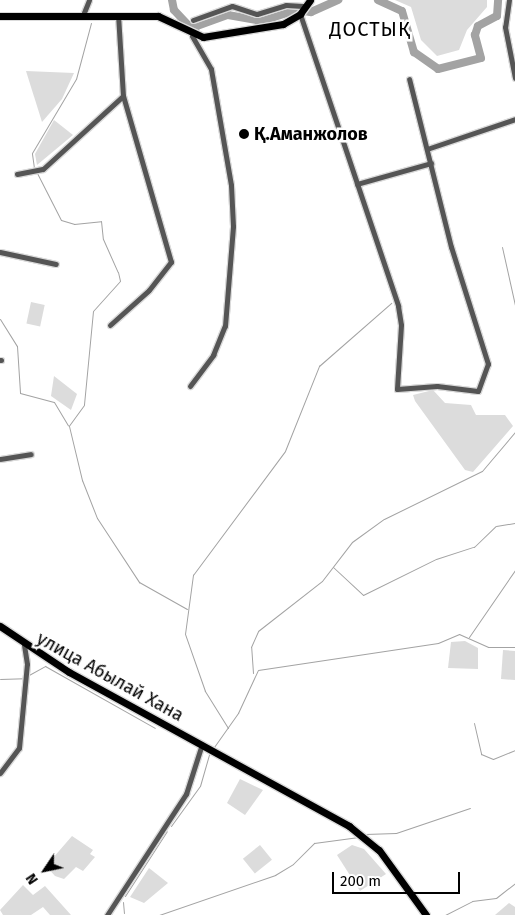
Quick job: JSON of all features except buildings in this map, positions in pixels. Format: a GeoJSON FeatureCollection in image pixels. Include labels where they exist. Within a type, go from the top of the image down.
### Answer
{"type":"FeatureCollection","features":[{"type":"Feature","properties":{"kind":"main road"},"geometry":{"type":"LineString","coordinates":[[0,16],[118,14],[158,16],[192,36],[268,28],[300,14],[303,6],[310,0]]}},
{"type":"Feature","properties":{"kind":"main road","name":"улица Абылай Хана"},"geometry":{"type":"LineString","coordinates":[[0,626],[24,645],[362,835],[391,864],[426,915]]}},
{"type":"Feature","properties":{"kind":"street"},"geometry":{"type":"LineString","coordinates":[[82,15],[89,0]]}},
{"type":"Feature","properties":{"kind":"street"},"geometry":{"type":"LineString","coordinates":[[509,0],[506,27],[515,78]]}},
{"type":"Feature","properties":{"kind":"street"},"geometry":{"type":"LineString","coordinates":[[193,20],[232,6],[257,14],[286,5],[303,6]]}},
{"type":"Feature","properties":{"kind":"street"},"geometry":{"type":"LineString","coordinates":[[110,325],[149,290],[171,262],[123,96],[118,14]]}},
{"type":"Feature","properties":{"kind":"street"},"geometry":{"type":"LineString","coordinates":[[300,14],[398,306],[401,325],[397,389],[437,386],[478,391],[488,364],[409,79]]}},
{"type":"Feature","properties":{"kind":"street"},"geometry":{"type":"LineString","coordinates":[[190,386],[213,355],[224,326],[233,226],[231,185],[211,69],[192,36]]}},
{"type":"Feature","properties":{"kind":"street"},"geometry":{"type":"LineString","coordinates":[[17,174],[43,169],[123,96]]}},
{"type":"Feature","properties":{"kind":"street"},"geometry":{"type":"LineString","coordinates":[[427,149],[515,119]]}},
{"type":"Feature","properties":{"kind":"street"},"geometry":{"type":"LineString","coordinates":[[357,184],[431,163]]}},
{"type":"Feature","properties":{"kind":"street"},"geometry":{"type":"LineString","coordinates":[[0,252],[56,264]]}},
{"type":"Feature","properties":{"kind":"street"},"geometry":{"type":"LineString","coordinates":[[0,459],[31,454]]}},
{"type":"Feature","properties":{"kind":"street"},"geometry":{"type":"LineString","coordinates":[[0,773],[19,748],[27,664],[24,645]]}},
{"type":"Feature","properties":{"kind":"street"},"geometry":{"type":"LineString","coordinates":[[107,915],[186,794],[202,744]]}},
{"type":"Feature","properties":{"kind":"shaded area"},"geometry":{"type":"Polygon","coordinates":[[[395,0],[487,0],[487,7],[467,30],[459,50],[437,56],[421,40],[411,7],[395,0]]]}},
{"type":"Feature","properties":{"kind":"shaded area"},"geometry":{"type":"Polygon","coordinates":[[[26,71],[74,73],[62,99],[42,122],[26,71]]]}},
{"type":"Feature","properties":{"kind":"shaded area"},"geometry":{"type":"Polygon","coordinates":[[[54,120],[73,135],[37,165],[35,154],[54,120]]]}},
{"type":"Feature","properties":{"kind":"shaded area"},"geometry":{"type":"Polygon","coordinates":[[[31,302],[45,305],[40,326],[26,324],[31,302]]]}},
{"type":"Feature","properties":{"kind":"shaded area"},"geometry":{"type":"Polygon","coordinates":[[[54,376],[77,394],[71,410],[51,396],[54,376]]]}},
{"type":"Feature","properties":{"kind":"shaded area"},"geometry":{"type":"Polygon","coordinates":[[[433,390],[445,403],[471,405],[476,415],[505,415],[513,426],[473,472],[465,470],[415,401],[413,395],[433,390]]]}},
{"type":"Feature","properties":{"kind":"shaded area"},"geometry":{"type":"Polygon","coordinates":[[[465,641],[478,648],[478,669],[448,668],[451,642],[465,641]]]}},
{"type":"Feature","properties":{"kind":"shaded area"},"geometry":{"type":"Polygon","coordinates":[[[503,650],[515,651],[515,680],[501,679],[503,650]]]}},
{"type":"Feature","properties":{"kind":"shaded area"},"geometry":{"type":"Polygon","coordinates":[[[240,779],[263,790],[245,815],[227,803],[240,779]]]}},
{"type":"Feature","properties":{"kind":"shaded area"},"geometry":{"type":"Polygon","coordinates":[[[72,836],[93,850],[90,854],[95,857],[83,871],[76,867],[64,879],[55,876],[46,866],[72,836]]]}},
{"type":"Feature","properties":{"kind":"shaded area"},"geometry":{"type":"Polygon","coordinates":[[[260,845],[272,860],[255,874],[243,859],[260,845]]]}},
{"type":"Feature","properties":{"kind":"shaded area"},"geometry":{"type":"Polygon","coordinates":[[[352,845],[364,849],[386,874],[360,891],[337,855],[352,845]]]}},
{"type":"Feature","properties":{"kind":"shaded area"},"geometry":{"type":"Polygon","coordinates":[[[149,868],[168,883],[144,903],[130,897],[149,868]]]}},
{"type":"Feature","properties":{"kind":"shaded area"},"geometry":{"type":"Polygon","coordinates":[[[23,885],[33,895],[45,886],[71,915],[50,915],[43,907],[31,915],[3,915],[0,910],[23,885]]]}},
{"type":"Feature","properties":{"kind":"shaded area"},"geometry":{"type":"Polygon","coordinates":[[[509,903],[515,907],[515,915],[495,915],[509,903]]]}},
{"type":"Feature","properties":{"kind":"waterway"},"geometry":{"type":"LineString","coordinates":[[172,0],[174,10],[189,26],[197,26],[228,15],[262,21],[295,10],[311,12],[338,0]]}},
{"type":"Feature","properties":{"kind":"waterway"},"geometry":{"type":"LineString","coordinates":[[378,0],[402,11],[414,52],[438,69],[481,58],[475,35],[478,26],[497,16],[498,0]]}},
{"type":"Feature","properties":{"kind":"waterway"},"geometry":{"type":"LineString","coordinates":[[287,12],[290,6]]}},
{"type":"Feature","properties":{"kind":"waterway"},"geometry":{"type":"LineString","coordinates":[[34,168],[32,153],[76,79],[91,23]]}},
{"type":"Feature","properties":{"kind":"waterway"},"geometry":{"type":"LineString","coordinates":[[36,171],[61,220],[74,224],[101,221],[103,239],[118,272],[120,281],[93,311],[84,405],[69,426],[82,480],[97,518],[139,582],[187,609]]}},
{"type":"Feature","properties":{"kind":"waterway"},"geometry":{"type":"LineString","coordinates":[[502,247],[515,305]]}},
{"type":"Feature","properties":{"kind":"waterway"},"geometry":{"type":"LineString","coordinates":[[228,728],[205,691],[185,634],[193,575],[285,451],[319,366],[391,303]]}},
{"type":"Feature","properties":{"kind":"waterway"},"geometry":{"type":"LineString","coordinates":[[0,319],[17,346],[20,393],[54,402],[68,425]]}},
{"type":"Feature","properties":{"kind":"waterway"},"geometry":{"type":"LineString","coordinates":[[253,673],[251,647],[258,631],[322,581],[352,542],[384,519],[482,471],[515,432]]}},
{"type":"Feature","properties":{"kind":"waterway"},"geometry":{"type":"LineString","coordinates":[[333,567],[363,595],[436,559],[474,547],[496,526],[515,523]]}},
{"type":"Feature","properties":{"kind":"waterway"},"geometry":{"type":"LineString","coordinates":[[469,637],[515,570]]}},
{"type":"Feature","properties":{"kind":"waterway"},"geometry":{"type":"LineString","coordinates":[[214,747],[238,713],[258,670],[438,643],[459,634],[488,647],[515,647]]}},
{"type":"Feature","properties":{"kind":"waterway"},"geometry":{"type":"LineString","coordinates":[[27,676],[45,666],[155,728]]}},
{"type":"Feature","properties":{"kind":"waterway"},"geometry":{"type":"LineString","coordinates":[[0,679],[24,678]]}},
{"type":"Feature","properties":{"kind":"waterway"},"geometry":{"type":"LineString","coordinates":[[474,723],[481,754],[493,759],[515,750]]}},
{"type":"Feature","properties":{"kind":"waterway"},"geometry":{"type":"LineString","coordinates":[[171,826],[200,786],[210,752]]}},
{"type":"Feature","properties":{"kind":"waterway"},"geometry":{"type":"LineString","coordinates":[[365,834],[396,833],[470,808]]}},
{"type":"Feature","properties":{"kind":"waterway"},"geometry":{"type":"LineString","coordinates":[[125,896],[167,831]]}},
{"type":"Feature","properties":{"kind":"waterway"},"geometry":{"type":"LineString","coordinates":[[159,915],[275,875],[293,864],[314,843],[359,837]]}},
{"type":"Feature","properties":{"kind":"waterway"},"geometry":{"type":"LineString","coordinates":[[445,915],[472,901],[496,898],[515,883]]}},
{"type":"Feature","properties":{"kind":"waterway"},"geometry":{"type":"LineString","coordinates":[[123,902],[124,913]]}},
{"type":"Feature","properties":{"kind":"waterway"},"geometry":{"type":"LineString","coordinates":[[114,915],[131,915]]}},
{"type":"Feature","properties":{"kind":"place","name":"Қ.Аманжолов"},"geometry":{"type":"Point","coordinates":[244,134]}},
{"type":"Feature","properties":{"kind":"district","name":"ДОСТЫҚ"},"geometry":{"type":"Point","coordinates":[370,29]}}]}
